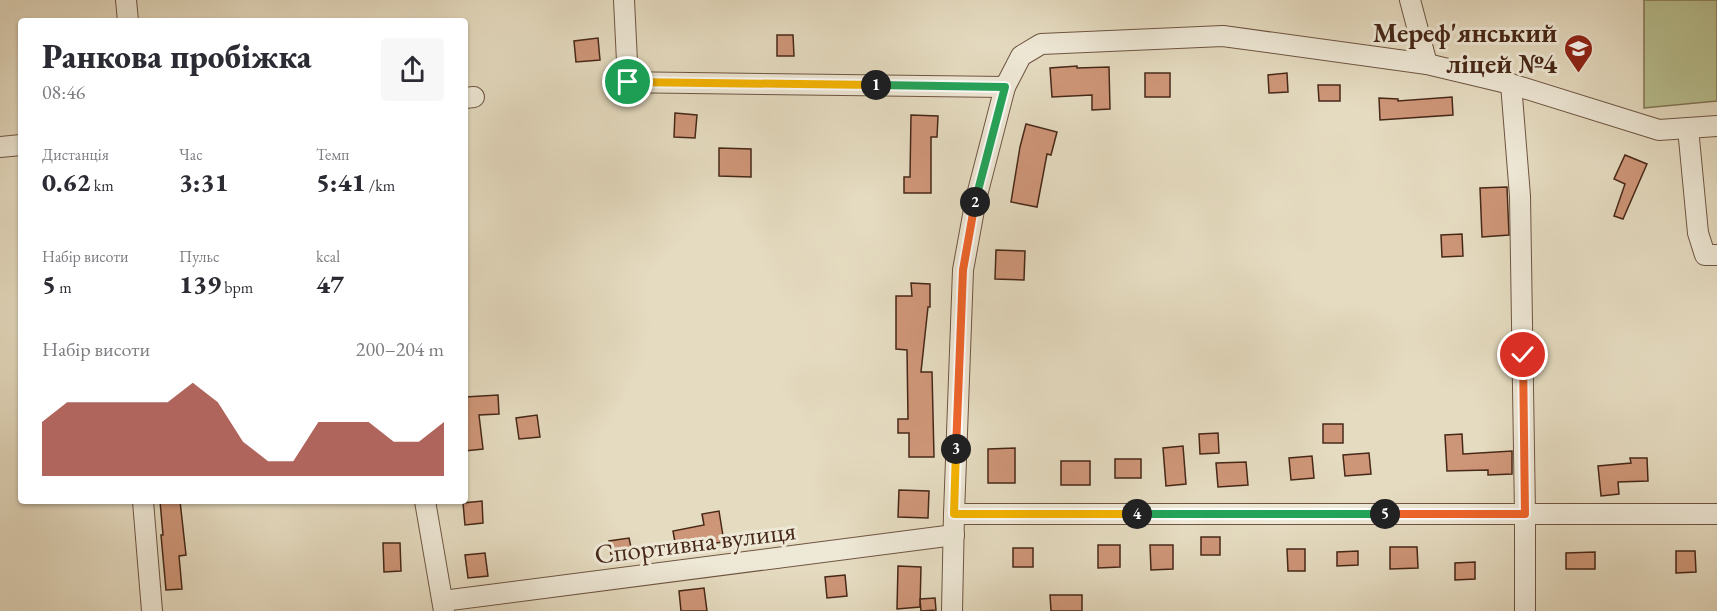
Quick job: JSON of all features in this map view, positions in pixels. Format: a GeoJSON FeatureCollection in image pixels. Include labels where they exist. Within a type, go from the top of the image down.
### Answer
{"type":"FeatureCollection","features":[{"type":"Feature","properties":{"kind":"street"},"geometry":{"type":"LineString","coordinates":[[126,0],[128,18]]}},
{"type":"Feature","properties":{"kind":"street"},"geometry":{"type":"LineString","coordinates":[[624,0],[622,82],[1005,87]]}},
{"type":"Feature","properties":{"kind":"street"},"geometry":{"type":"LineString","coordinates":[[1410,0],[1427,64]]}},
{"type":"Feature","properties":{"kind":"street"},"geometry":{"type":"LineString","coordinates":[[952,611],[963,270],[976,199],[1005,87],[1021,56],[1041,44],[1223,36],[1427,64],[1511,84],[1659,130],[1717,126]]}},
{"type":"Feature","properties":{"kind":"street"},"geometry":{"type":"LineString","coordinates":[[1511,84],[1520,196],[1525,611]]}},
{"type":"Feature","properties":{"kind":"street"},"geometry":{"type":"LineString","coordinates":[[1688,128],[1698,233],[1705,255],[1717,255]]}},
{"type":"Feature","properties":{"kind":"street"},"geometry":{"type":"LineString","coordinates":[[0,147],[18,145]]}},
{"type":"Feature","properties":{"kind":"street"},"geometry":{"type":"LineString","coordinates":[[143,504],[153,611]]}},
{"type":"Feature","properties":{"kind":"street"},"geometry":{"type":"LineString","coordinates":[[426,504],[443,606]]}},
{"type":"Feature","properties":{"kind":"street"},"geometry":{"type":"LineString","coordinates":[[954,514],[1717,514]]}},
{"type":"Feature","properties":{"kind":"street","name":"Спортивна вулиця"},"geometry":{"type":"LineString","coordinates":[[443,606],[954,536]]}},
{"type":"Feature","properties":{"kind":"green space"},"geometry":{"type":"Polygon","coordinates":[[[1644,0],[1717,0],[1717,101],[1644,108],[1644,0]]]}},
{"type":"Feature","properties":{"kind":"building"},"geometry":{"type":"Polygon","coordinates":[[[777,35],[793,35],[794,56],[777,56],[777,35]]]}},
{"type":"Feature","properties":{"kind":"building"},"geometry":{"type":"Polygon","coordinates":[[[598,38],[600,60],[576,62],[574,41],[598,38]]]}},
{"type":"Feature","properties":{"kind":"building"},"geometry":{"type":"Polygon","coordinates":[[[1077,66],[1077,68],[1109,67],[1110,109],[1092,110],[1092,95],[1052,97],[1050,68],[1077,66]]]}},
{"type":"Feature","properties":{"kind":"building"},"geometry":{"type":"Polygon","coordinates":[[[1145,73],[1170,73],[1170,97],[1145,97],[1145,73]]]}},
{"type":"Feature","properties":{"kind":"building"},"geometry":{"type":"Polygon","coordinates":[[[1287,73],[1288,92],[1269,93],[1268,75],[1287,73]]]}},
{"type":"Feature","properties":{"kind":"building"},"geometry":{"type":"Polygon","coordinates":[[[1318,85],[1340,85],[1340,101],[1319,101],[1318,85]]]}},
{"type":"Feature","properties":{"kind":"building"},"geometry":{"type":"Polygon","coordinates":[[[1452,97],[1453,115],[1380,120],[1379,98],[1398,99],[1398,101],[1452,97]]]}},
{"type":"Feature","properties":{"kind":"building"},"geometry":{"type":"Polygon","coordinates":[[[675,113],[697,115],[695,138],[674,137],[675,113]]]}},
{"type":"Feature","properties":{"kind":"building"},"geometry":{"type":"Polygon","coordinates":[[[911,115],[938,116],[937,137],[931,137],[931,193],[904,193],[904,177],[910,177],[911,115]]]}},
{"type":"Feature","properties":{"kind":"building"},"geometry":{"type":"Polygon","coordinates":[[[1026,124],[1057,132],[1051,155],[1047,154],[1037,207],[1011,202],[1026,124]]]}},
{"type":"Feature","properties":{"kind":"building"},"geometry":{"type":"Polygon","coordinates":[[[719,148],[751,149],[751,177],[719,176],[719,148]]]}},
{"type":"Feature","properties":{"kind":"building"},"geometry":{"type":"Polygon","coordinates":[[[1625,155],[1647,164],[1623,219],[1614,216],[1625,184],[1614,179],[1625,155]]]}},
{"type":"Feature","properties":{"kind":"building"},"geometry":{"type":"Polygon","coordinates":[[[1507,187],[1509,235],[1482,237],[1480,188],[1507,187]]]}},
{"type":"Feature","properties":{"kind":"building"},"geometry":{"type":"Polygon","coordinates":[[[1462,234],[1463,256],[1442,257],[1441,235],[1462,234]]]}},
{"type":"Feature","properties":{"kind":"building"},"geometry":{"type":"Polygon","coordinates":[[[996,250],[1025,251],[1024,280],[995,279],[996,250]]]}},
{"type":"Feature","properties":{"kind":"building"},"geometry":{"type":"Polygon","coordinates":[[[911,283],[930,284],[930,307],[928,307],[921,372],[932,372],[934,457],[909,457],[909,433],[898,433],[898,419],[908,419],[907,350],[896,349],[896,296],[912,296],[911,283]]]}},
{"type":"Feature","properties":{"kind":"building"},"geometry":{"type":"Polygon","coordinates":[[[498,395],[499,414],[479,415],[483,449],[468,451],[468,397],[498,395]]]}},
{"type":"Feature","properties":{"kind":"building"},"geometry":{"type":"Polygon","coordinates":[[[537,415],[540,437],[519,439],[516,418],[537,415]]]}},
{"type":"Feature","properties":{"kind":"building"},"geometry":{"type":"Polygon","coordinates":[[[1323,424],[1343,424],[1343,443],[1323,443],[1323,424]]]}},
{"type":"Feature","properties":{"kind":"building"},"geometry":{"type":"Polygon","coordinates":[[[1218,433],[1219,453],[1200,454],[1199,434],[1218,433]]]}},
{"type":"Feature","properties":{"kind":"building"},"geometry":{"type":"Polygon","coordinates":[[[1462,434],[1463,454],[1512,451],[1512,474],[1488,475],[1488,470],[1447,471],[1445,435],[1462,434]]]}},
{"type":"Feature","properties":{"kind":"building"},"geometry":{"type":"Polygon","coordinates":[[[1183,446],[1186,484],[1166,486],[1163,448],[1183,446]]]}},
{"type":"Feature","properties":{"kind":"building"},"geometry":{"type":"Polygon","coordinates":[[[1015,448],[1015,483],[988,483],[988,449],[1015,448]]]}},
{"type":"Feature","properties":{"kind":"building"},"geometry":{"type":"Polygon","coordinates":[[[1369,453],[1371,474],[1345,476],[1343,455],[1369,453]]]}},
{"type":"Feature","properties":{"kind":"building"},"geometry":{"type":"Polygon","coordinates":[[[1312,456],[1314,478],[1291,480],[1289,458],[1312,456]]]}},
{"type":"Feature","properties":{"kind":"building"},"geometry":{"type":"Polygon","coordinates":[[[1630,458],[1647,458],[1648,481],[1618,482],[1619,494],[1601,496],[1598,466],[1631,463],[1630,458]]]}},
{"type":"Feature","properties":{"kind":"building"},"geometry":{"type":"Polygon","coordinates":[[[1115,459],[1141,459],[1141,478],[1115,478],[1115,459]]]}},
{"type":"Feature","properties":{"kind":"building"},"geometry":{"type":"Polygon","coordinates":[[[1061,461],[1090,461],[1090,485],[1061,485],[1061,461]]]}},
{"type":"Feature","properties":{"kind":"building"},"geometry":{"type":"Polygon","coordinates":[[[1246,462],[1248,485],[1218,487],[1216,463],[1246,462]]]}},
{"type":"Feature","properties":{"kind":"building"},"geometry":{"type":"Polygon","coordinates":[[[899,490],[929,491],[928,518],[898,517],[899,490]]]}},
{"type":"Feature","properties":{"kind":"building"},"geometry":{"type":"Polygon","coordinates":[[[482,501],[483,523],[465,525],[463,504],[482,501]]]}},
{"type":"Feature","properties":{"kind":"building"},"geometry":{"type":"Polygon","coordinates":[[[160,504],[180,504],[186,555],[179,556],[182,589],[166,590],[161,535],[163,535],[160,504]]]}},
{"type":"Feature","properties":{"kind":"building"},"geometry":{"type":"Polygon","coordinates":[[[719,511],[724,542],[707,544],[707,542],[676,548],[673,531],[704,525],[702,514],[719,511]]]}},
{"type":"Feature","properties":{"kind":"building"},"geometry":{"type":"Polygon","coordinates":[[[1201,537],[1220,537],[1220,555],[1201,555],[1201,537]]]}},
{"type":"Feature","properties":{"kind":"building"},"geometry":{"type":"Polygon","coordinates":[[[629,538],[632,552],[611,555],[609,541],[629,538]]]}},
{"type":"Feature","properties":{"kind":"building"},"geometry":{"type":"Polygon","coordinates":[[[383,543],[400,543],[401,571],[384,572],[383,543]]]}},
{"type":"Feature","properties":{"kind":"building"},"geometry":{"type":"Polygon","coordinates":[[[1098,545],[1120,545],[1120,567],[1098,568],[1098,545]]]}},
{"type":"Feature","properties":{"kind":"building"},"geometry":{"type":"Polygon","coordinates":[[[1150,545],[1173,545],[1173,569],[1151,570],[1150,545]]]}},
{"type":"Feature","properties":{"kind":"building"},"geometry":{"type":"Polygon","coordinates":[[[1390,547],[1417,547],[1418,568],[1390,569],[1390,547]]]}},
{"type":"Feature","properties":{"kind":"building"},"geometry":{"type":"Polygon","coordinates":[[[1013,548],[1033,548],[1033,567],[1013,567],[1013,548]]]}},
{"type":"Feature","properties":{"kind":"building"},"geometry":{"type":"Polygon","coordinates":[[[1287,549],[1305,549],[1305,571],[1288,571],[1287,549]]]}},
{"type":"Feature","properties":{"kind":"building"},"geometry":{"type":"Polygon","coordinates":[[[1358,551],[1358,565],[1337,566],[1337,552],[1358,551]]]}},
{"type":"Feature","properties":{"kind":"building"},"geometry":{"type":"Polygon","coordinates":[[[1676,551],[1695,551],[1696,572],[1676,573],[1676,551]]]}},
{"type":"Feature","properties":{"kind":"building"},"geometry":{"type":"Polygon","coordinates":[[[1595,552],[1595,569],[1566,569],[1566,553],[1595,552]]]}},
{"type":"Feature","properties":{"kind":"building"},"geometry":{"type":"Polygon","coordinates":[[[485,553],[488,576],[468,578],[465,555],[485,553]]]}},
{"type":"Feature","properties":{"kind":"building"},"geometry":{"type":"Polygon","coordinates":[[[1475,562],[1475,579],[1455,580],[1455,563],[1475,562]]]}},
{"type":"Feature","properties":{"kind":"building"},"geometry":{"type":"Polygon","coordinates":[[[898,566],[921,567],[920,607],[897,609],[898,566]]]}},
{"type":"Feature","properties":{"kind":"building"},"geometry":{"type":"Polygon","coordinates":[[[845,575],[847,596],[827,598],[825,577],[845,575]]]}},
{"type":"Feature","properties":{"kind":"building"},"geometry":{"type":"Polygon","coordinates":[[[704,588],[707,611],[681,611],[679,591],[704,588]]]}},
{"type":"Feature","properties":{"kind":"building"},"geometry":{"type":"Polygon","coordinates":[[[1050,595],[1082,595],[1082,611],[1051,611],[1050,595]]]}},
{"type":"Feature","properties":{"kind":"building"},"geometry":{"type":"Polygon","coordinates":[[[935,598],[936,610],[921,611],[920,599],[935,598]]]}},
{"type":"Feature","properties":{"kind":"place","name":"Мереф'янський ліцей №4"},"geometry":{"type":"Point","coordinates":[1578,74]}},
{"type":"Feature","properties":{"kind":"route"},"geometry":{"type":"LineString","coordinates":[[628,82],[1005,87],[976,199],[963,270],[954,514],[1525,514],[1523,355]]}}]}
